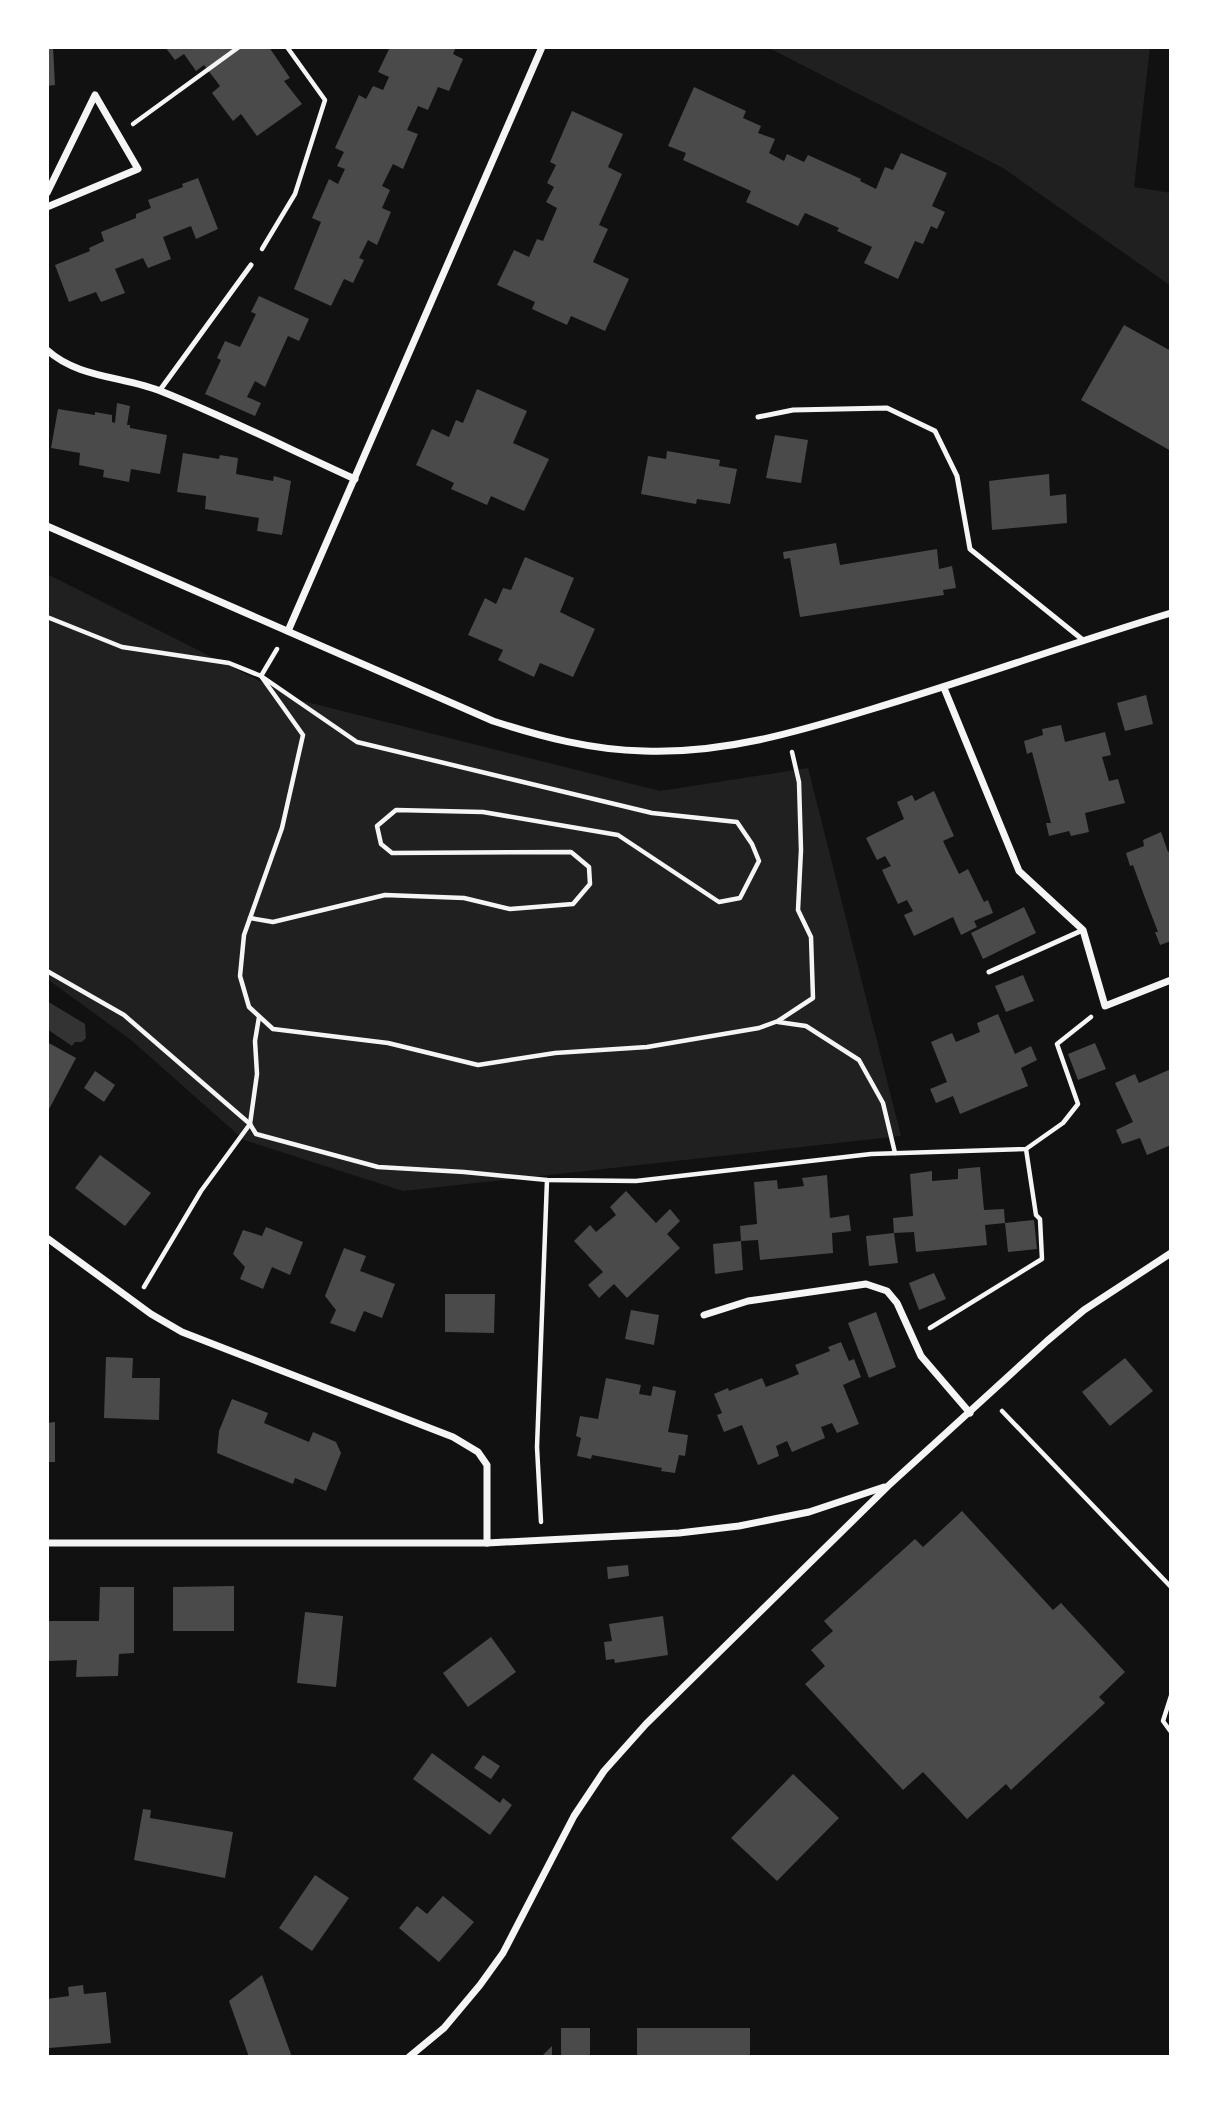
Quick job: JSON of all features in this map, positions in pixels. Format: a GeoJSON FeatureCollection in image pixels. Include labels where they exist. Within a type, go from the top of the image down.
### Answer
{"type":"FeatureCollection","features":[{"type":"Feature","properties":{"kind":"street"},"geometry":{"type":"LineString","coordinates":[[288,631],[542,47]]}},
{"type":"Feature","properties":{"kind":"street"},"geometry":{"type":"LineString","coordinates":[[47,193],[95,95],[138,169],[47,207]]}},
{"type":"Feature","properties":{"kind":"street"},"geometry":{"type":"LineString","coordinates":[[47,350],[81,370],[160,390],[355,479]]}},
{"type":"Feature","properties":{"kind":"street"},"geometry":{"type":"LineString","coordinates":[[47,526],[493,721],[566,742],[643,751],[725,747],[789,734],[944,688],[1171,613]]}},
{"type":"Feature","properties":{"kind":"street"},"geometry":{"type":"LineString","coordinates":[[944,688],[1019,871],[1083,930],[1105,1006],[1171,980]]}},
{"type":"Feature","properties":{"kind":"street"},"geometry":{"type":"LineString","coordinates":[[47,1238],[151,1314],[183,1332],[453,1437],[478,1452],[487,1465],[486,1543]]}},
{"type":"Feature","properties":{"kind":"street"},"geometry":{"type":"LineString","coordinates":[[409,2057],[444,2028],[503,1953],[573,1815],[604,1771],[646,1724],[888,1486],[1084,1310],[1171,1253]]}},
{"type":"Feature","properties":{"kind":"street"},"geometry":{"type":"LineString","coordinates":[[704,1315],[748,1301],[866,1284],[887,1291],[897,1303],[921,1356],[970,1413]]}},
{"type":"Feature","properties":{"kind":"street"},"geometry":{"type":"LineString","coordinates":[[47,1543],[486,1543],[679,1533],[739,1526],[809,1511],[888,1486]]}},
{"type":"Feature","properties":{"kind":"lane"},"geometry":{"type":"LineString","coordinates":[[160,390],[251,265]]}},
{"type":"Feature","properties":{"kind":"lane"},"geometry":{"type":"LineString","coordinates":[[758,417],[793,410],[887,408],[935,431],[957,476],[970,549],[1083,640]]}},
{"type":"Feature","properties":{"kind":"lane"},"geometry":{"type":"LineString","coordinates":[[989,972],[1083,930]]}},
{"type":"Feature","properties":{"kind":"path"},"geometry":{"type":"LineString","coordinates":[[119,135],[239,47]]}},
{"type":"Feature","properties":{"kind":"path"},"geometry":{"type":"LineString","coordinates":[[251,265],[295,194],[326,100],[287,47]]}},
{"type":"Feature","properties":{"kind":"path"},"geometry":{"type":"LineString","coordinates":[[47,617],[122,648],[229,663],[261,676],[357,742],[652,813],[737,822],[752,844],[759,861],[740,898],[719,902],[618,835],[483,812],[396,810],[377,826],[381,844],[392,853],[571,852],[589,867],[590,884],[573,904],[510,909],[464,898],[385,895],[273,922],[250,918]]}},
{"type":"Feature","properties":{"kind":"path"},"geometry":{"type":"LineString","coordinates":[[261,676],[288,631]]}},
{"type":"Feature","properties":{"kind":"path"},"geometry":{"type":"LineString","coordinates":[[261,676],[303,736],[282,828],[244,935],[240,976],[249,1007],[273,1029],[388,1043],[478,1065],[555,1053],[647,1047],[759,1028],[778,1021],[813,998],[811,937],[798,910],[801,850],[799,782],[789,734]]}},
{"type":"Feature","properties":{"kind":"path"},"geometry":{"type":"LineString","coordinates":[[47,971],[124,1015],[250,1124],[256,1134],[378,1167],[547,1180],[636,1181],[870,1154],[1027,1149],[1063,1124],[1079,1104],[1057,1044],[1105,1006]]}},
{"type":"Feature","properties":{"kind":"path"},"geometry":{"type":"LineString","coordinates":[[135,1302],[201,1191],[250,1124],[257,1074],[254,1041],[259,1016]]}},
{"type":"Feature","properties":{"kind":"path"},"geometry":{"type":"LineString","coordinates":[[778,1021],[806,1027],[859,1060],[883,1103],[895,1153]]}},
{"type":"Feature","properties":{"kind":"path"},"geometry":{"type":"LineString","coordinates":[[913,1338],[1042,1259],[1040,1219],[1036,1215],[1027,1149]]}},
{"type":"Feature","properties":{"kind":"path"},"geometry":{"type":"LineString","coordinates":[[542,1541],[537,1447],[547,1180]]}},
{"type":"Feature","properties":{"kind":"path"},"geometry":{"type":"LineString","coordinates":[[995,1390],[1002,1412],[1171,1587]]}},
{"type":"Feature","properties":{"kind":"path"},"geometry":{"type":"LineString","coordinates":[[1171,1696],[1163,1721],[1171,1732]]}},
{"type":"Feature","properties":{"kind":"shaded area"},"geometry":{"type":"Polygon","coordinates":[[[767,47],[1150,47],[1134,187],[1171,193],[1171,286],[1003,168],[767,47]]]}},
{"type":"Feature","properties":{"kind":"shaded area"},"geometry":{"type":"Polygon","coordinates":[[[47,574],[295,699],[660,791],[808,768],[901,1136],[403,1191],[244,1140],[131,1040],[47,979],[47,574]]]}},
{"type":"Feature","properties":{"kind":"shaded area"},"geometry":{"type":"Polygon","coordinates":[[[47,1001],[85,1024],[86,1038],[82,1042],[75,1042],[72,1046],[47,1029],[47,1001]]]}},
{"type":"Feature","properties":{"kind":"building"},"geometry":{"type":"Polygon","coordinates":[[[47,47],[53,47],[55,85],[47,86],[47,47]]]}},
{"type":"Feature","properties":{"kind":"building"},"geometry":{"type":"Polygon","coordinates":[[[165,47],[269,47],[290,78],[284,81],[302,104],[257,136],[241,114],[233,121],[212,93],[220,86],[204,65],[196,71],[184,54],[175,60],[165,47]]]}},
{"type":"Feature","properties":{"kind":"building"},"geometry":{"type":"Polygon","coordinates":[[[390,47],[456,47],[453,54],[463,59],[449,91],[438,87],[428,110],[418,106],[407,130],[418,134],[403,169],[393,164],[382,186],[390,190],[382,208],[391,212],[377,245],[368,240],[359,258],[364,260],[353,283],[344,279],[331,306],[294,289],[321,222],[312,218],[329,179],[338,184],[345,169],[337,166],[344,152],[335,148],[359,95],[366,99],[373,86],[383,90],[389,77],[378,72],[390,47]]]}},
{"type":"Feature","properties":{"kind":"building"},"geometry":{"type":"Polygon","coordinates":[[[694,87],[746,111],[743,118],[761,126],[758,133],[775,139],[769,153],[784,161],[787,154],[804,162],[808,155],[861,179],[860,181],[876,189],[885,167],[893,170],[901,153],[947,173],[932,206],[945,212],[937,229],[931,226],[923,244],[915,241],[898,279],[864,263],[872,247],[837,231],[839,228],[805,213],[798,226],[746,202],[751,191],[683,160],[686,153],[668,146],[694,87]]]}},
{"type":"Feature","properties":{"kind":"building"},"geometry":{"type":"Polygon","coordinates":[[[572,111],[623,134],[608,167],[622,174],[599,225],[608,229],[593,262],[629,279],[605,331],[571,316],[567,325],[532,309],[535,302],[497,285],[514,250],[529,257],[537,239],[543,241],[557,208],[546,202],[554,187],[547,183],[556,165],[550,162],[572,111]]]}},
{"type":"Feature","properties":{"kind":"building"},"geometry":{"type":"Polygon","coordinates":[[[198,178],[218,229],[196,239],[191,226],[163,237],[171,259],[148,268],[143,258],[115,269],[125,293],[101,302],[96,292],[69,302],[55,265],[90,251],[89,248],[104,241],[101,232],[136,218],[136,214],[151,208],[148,200],[183,187],[182,184],[198,178]]]}},
{"type":"Feature","properties":{"kind":"building"},"geometry":{"type":"Polygon","coordinates":[[[259,296],[309,319],[299,341],[288,336],[265,387],[255,381],[247,397],[261,403],[255,416],[205,394],[221,360],[217,358],[225,341],[240,347],[256,314],[251,312],[259,296]]]}},
{"type":"Feature","properties":{"kind":"building"},"geometry":{"type":"Polygon","coordinates":[[[1124,325],[1171,351],[1171,451],[1081,400],[1124,325]]]}},
{"type":"Feature","properties":{"kind":"building"},"geometry":{"type":"Polygon","coordinates":[[[477,389],[527,411],[513,443],[549,459],[524,511],[491,496],[487,505],[451,489],[454,483],[416,465],[432,429],[449,437],[456,420],[463,423],[477,389]]]}},
{"type":"Feature","properties":{"kind":"building"},"geometry":{"type":"Polygon","coordinates":[[[117,403],[130,406],[127,425],[130,425],[130,428],[167,435],[160,474],[131,469],[129,482],[103,477],[104,470],[79,465],[80,453],[51,448],[58,409],[112,415],[112,422],[115,423],[117,403]]]}},
{"type":"Feature","properties":{"kind":"building"},"geometry":{"type":"Polygon","coordinates":[[[775,435],[808,440],[801,483],[766,478],[775,435]]]}},
{"type":"Feature","properties":{"kind":"building"},"geometry":{"type":"Polygon","coordinates":[[[667,451],[720,460],[719,466],[737,469],[730,504],[697,499],[696,504],[641,494],[648,456],[666,459],[667,451]]]}},
{"type":"Feature","properties":{"kind":"building"},"geometry":{"type":"Polygon","coordinates":[[[183,453],[219,459],[220,455],[238,458],[236,474],[273,481],[274,476],[291,481],[282,535],[257,531],[259,518],[205,509],[206,496],[177,492],[183,453]]]}},
{"type":"Feature","properties":{"kind":"building"},"geometry":{"type":"Polygon","coordinates":[[[1049,474],[1050,496],[1066,494],[1067,523],[992,530],[989,481],[1049,474]]]}},
{"type":"Feature","properties":{"kind":"building"},"geometry":{"type":"Polygon","coordinates":[[[836,543],[840,565],[937,549],[939,569],[952,566],[956,588],[943,590],[944,595],[800,617],[790,558],[784,559],[783,552],[836,543]]]}},
{"type":"Feature","properties":{"kind":"building"},"geometry":{"type":"Polygon","coordinates":[[[525,557],[574,578],[560,612],[595,629],[573,677],[540,663],[534,677],[498,660],[503,650],[468,635],[485,598],[496,604],[503,588],[511,590],[525,557]]]}},
{"type":"Feature","properties":{"kind":"building"},"geometry":{"type":"Polygon","coordinates":[[[1146,695],[1153,724],[1125,731],[1117,703],[1146,695]]]}},
{"type":"Feature","properties":{"kind":"building"},"geometry":{"type":"Polygon","coordinates":[[[1061,725],[1065,742],[1105,732],[1111,755],[1102,757],[1109,781],[1118,779],[1125,803],[1085,813],[1089,832],[1071,836],[1069,831],[1049,836],[1046,823],[1051,823],[1032,752],[1027,754],[1024,741],[1043,735],[1042,729],[1061,725]]]}},
{"type":"Feature","properties":{"kind":"building"},"geometry":{"type":"Polygon","coordinates":[[[934,791],[954,836],[943,841],[959,874],[968,869],[984,902],[988,900],[993,913],[974,921],[977,927],[961,935],[953,917],[914,936],[904,915],[913,911],[907,900],[898,904],[882,870],[891,866],[885,856],[877,860],[866,838],[904,819],[897,802],[912,795],[915,801],[934,791]]]}},
{"type":"Feature","properties":{"kind":"building"},"geometry":{"type":"Polygon","coordinates":[[[1161,832],[1168,852],[1171,851],[1171,941],[1160,945],[1155,932],[1158,932],[1126,853],[1144,846],[1143,840],[1161,832]]]}},
{"type":"Feature","properties":{"kind":"building"},"geometry":{"type":"Polygon","coordinates":[[[1024,907],[1036,933],[983,959],[971,933],[1024,907]]]}},
{"type":"Feature","properties":{"kind":"building"},"geometry":{"type":"Polygon","coordinates":[[[1023,975],[1034,1001],[1006,1012],[995,986],[1023,975]]]}},
{"type":"Feature","properties":{"kind":"building"},"geometry":{"type":"Polygon","coordinates":[[[998,1014],[1015,1054],[1031,1046],[1037,1060],[1021,1068],[1028,1086],[960,1114],[953,1096],[936,1103],[930,1089],[947,1082],[931,1042],[952,1033],[956,1042],[980,1032],[977,1023],[998,1014]]]}},
{"type":"Feature","properties":{"kind":"building"},"geometry":{"type":"Polygon","coordinates":[[[47,1042],[76,1058],[47,1113],[47,1042]]]}},
{"type":"Feature","properties":{"kind":"building"},"geometry":{"type":"Polygon","coordinates":[[[1095,1043],[1106,1069],[1078,1080],[1068,1054],[1095,1043]]]}},
{"type":"Feature","properties":{"kind":"building"},"geometry":{"type":"Polygon","coordinates":[[[1171,1069],[1171,1145],[1147,1155],[1140,1138],[1122,1144],[1116,1130],[1133,1122],[1115,1083],[1135,1074],[1139,1083],[1171,1069]]]}},
{"type":"Feature","properties":{"kind":"building"},"geometry":{"type":"Polygon","coordinates":[[[95,1071],[115,1085],[104,1102],[84,1088],[95,1071]]]}},
{"type":"Feature","properties":{"kind":"building"},"geometry":{"type":"Polygon","coordinates":[[[100,1155],[151,1193],[125,1226],[75,1188],[100,1155]]]}},
{"type":"Feature","properties":{"kind":"building"},"geometry":{"type":"Polygon","coordinates":[[[980,1167],[984,1210],[1004,1209],[1005,1223],[985,1225],[987,1245],[916,1252],[914,1232],[894,1233],[893,1218],[913,1216],[910,1174],[932,1171],[932,1181],[958,1179],[958,1169],[980,1167]]]}},
{"type":"Feature","properties":{"kind":"building"},"geometry":{"type":"Polygon","coordinates":[[[827,1175],[830,1218],[849,1215],[851,1231],[832,1233],[833,1253],[760,1260],[758,1240],[741,1241],[740,1226],[757,1224],[754,1182],[777,1180],[778,1189],[804,1186],[802,1178],[827,1175]]]}},
{"type":"Feature","properties":{"kind":"building"},"geometry":{"type":"Polygon","coordinates":[[[626,1191],[656,1223],[670,1209],[680,1221],[667,1234],[680,1248],[627,1298],[614,1284],[599,1298],[588,1285],[603,1272],[574,1241],[590,1225],[596,1232],[616,1215],[610,1207],[626,1191]]]}},
{"type":"Feature","properties":{"kind":"building"},"geometry":{"type":"Polygon","coordinates":[[[1034,1220],[1037,1249],[1008,1252],[1005,1223],[1034,1220]]]}},
{"type":"Feature","properties":{"kind":"building"},"geometry":{"type":"Polygon","coordinates":[[[266,1227],[303,1242],[290,1275],[272,1267],[263,1289],[240,1279],[245,1267],[233,1254],[243,1230],[262,1236],[266,1227]]]}},
{"type":"Feature","properties":{"kind":"building"},"geometry":{"type":"Polygon","coordinates":[[[894,1233],[898,1263],[869,1266],[866,1236],[894,1233]]]}},
{"type":"Feature","properties":{"kind":"building"},"geometry":{"type":"Polygon","coordinates":[[[741,1241],[743,1270],[715,1274],[713,1244],[741,1241]]]}},
{"type":"Feature","properties":{"kind":"building"},"geometry":{"type":"Polygon","coordinates":[[[344,1248],[366,1256],[360,1271],[395,1284],[382,1318],[364,1311],[355,1332],[330,1323],[336,1310],[325,1296],[344,1248]]]}},
{"type":"Feature","properties":{"kind":"building"},"geometry":{"type":"Polygon","coordinates":[[[934,1273],[946,1299],[919,1310],[909,1283],[934,1273]]]}},
{"type":"Feature","properties":{"kind":"building"},"geometry":{"type":"Polygon","coordinates":[[[445,1294],[495,1294],[494,1333],[445,1332],[445,1294]]]}},
{"type":"Feature","properties":{"kind":"building"},"geometry":{"type":"Polygon","coordinates":[[[631,1310],[659,1315],[654,1345],[625,1339],[631,1310]]]}},
{"type":"Feature","properties":{"kind":"building"},"geometry":{"type":"Polygon","coordinates":[[[876,1312],[896,1367],[869,1378],[848,1323],[876,1312]]]}},
{"type":"Feature","properties":{"kind":"building"},"geometry":{"type":"Polygon","coordinates":[[[841,1342],[849,1361],[854,1359],[861,1377],[843,1385],[859,1424],[837,1433],[832,1423],[821,1427],[825,1438],[792,1452],[787,1441],[776,1446],[779,1456],[758,1465],[742,1425],[724,1432],[717,1415],[722,1413],[714,1394],[762,1378],[766,1387],[787,1379],[799,1374],[795,1365],[830,1351],[828,1347],[841,1342]]]}},
{"type":"Feature","properties":{"kind":"building"},"geometry":{"type":"Polygon","coordinates":[[[106,1357],[133,1358],[132,1378],[160,1378],[159,1420],[104,1418],[106,1357]]]}},
{"type":"Feature","properties":{"kind":"building"},"geometry":{"type":"Polygon","coordinates":[[[1125,1358],[1153,1391],[1110,1426],[1082,1392],[1125,1358]]]}},
{"type":"Feature","properties":{"kind":"building"},"geometry":{"type":"Polygon","coordinates":[[[606,1378],[641,1385],[639,1394],[651,1396],[653,1386],[676,1391],[668,1432],[688,1435],[685,1456],[679,1455],[675,1473],[661,1471],[662,1468],[592,1455],[591,1459],[577,1456],[581,1438],[576,1436],[580,1416],[598,1419],[606,1378]]]}},
{"type":"Feature","properties":{"kind":"building"},"geometry":{"type":"Polygon","coordinates":[[[232,1399],[268,1413],[264,1423],[309,1442],[313,1432],[336,1442],[341,1453],[326,1491],[295,1478],[293,1484],[217,1453],[219,1431],[232,1399]]]}},
{"type":"Feature","properties":{"kind":"building"},"geometry":{"type":"Polygon","coordinates":[[[55,1422],[55,1462],[47,1462],[47,1423],[55,1422]]]}},
{"type":"Feature","properties":{"kind":"building"},"geometry":{"type":"Polygon","coordinates":[[[962,1511],[1053,1610],[1061,1603],[1125,1672],[1099,1697],[1105,1703],[1011,1790],[1006,1784],[967,1819],[923,1772],[903,1790],[805,1684],[825,1666],[811,1650],[833,1631],[824,1621],[915,1539],[923,1547],[962,1511]]]}},
{"type":"Feature","properties":{"kind":"building"},"geometry":{"type":"Polygon","coordinates":[[[628,1565],[629,1576],[608,1579],[607,1567],[628,1565]]]}},
{"type":"Feature","properties":{"kind":"building"},"geometry":{"type":"Polygon","coordinates":[[[234,1586],[234,1631],[173,1631],[173,1587],[234,1586]]]}},
{"type":"Feature","properties":{"kind":"building"},"geometry":{"type":"Polygon","coordinates":[[[100,1587],[134,1587],[134,1653],[119,1654],[118,1676],[76,1677],[77,1660],[48,1661],[49,1621],[99,1621],[100,1587]]]}},
{"type":"Feature","properties":{"kind":"building"},"geometry":{"type":"Polygon","coordinates":[[[305,1612],[343,1616],[336,1687],[297,1683],[305,1612]]]}},
{"type":"Feature","properties":{"kind":"building"},"geometry":{"type":"Polygon","coordinates":[[[663,1616],[668,1655],[615,1663],[614,1659],[606,1660],[604,1642],[612,1641],[609,1624],[663,1616]]]}},
{"type":"Feature","properties":{"kind":"building"},"geometry":{"type":"Polygon","coordinates":[[[491,1637],[516,1672],[468,1707],[443,1673],[491,1637]]]}},
{"type":"Feature","properties":{"kind":"building"},"geometry":{"type":"Polygon","coordinates":[[[432,1753],[500,1803],[503,1798],[512,1805],[490,1835],[413,1779],[432,1753]]]}},
{"type":"Feature","properties":{"kind":"building"},"geometry":{"type":"Polygon","coordinates":[[[483,1755],[500,1766],[491,1779],[474,1768],[483,1755]]]}},
{"type":"Feature","properties":{"kind":"building"},"geometry":{"type":"Polygon","coordinates":[[[793,1774],[839,1818],[777,1881],[731,1838],[793,1774]]]}},
{"type":"Feature","properties":{"kind":"building"},"geometry":{"type":"Polygon","coordinates":[[[143,1809],[151,1810],[150,1818],[233,1832],[225,1878],[134,1860],[143,1809]]]}},
{"type":"Feature","properties":{"kind":"building"},"geometry":{"type":"Polygon","coordinates":[[[315,1875],[349,1898],[312,1951],[279,1928],[315,1875]]]}},
{"type":"Feature","properties":{"kind":"building"},"geometry":{"type":"Polygon","coordinates":[[[443,1896],[474,1922],[439,1962],[399,1928],[417,1906],[427,1914],[443,1896]]]}},
{"type":"Feature","properties":{"kind":"building"},"geometry":{"type":"Polygon","coordinates":[[[262,1975],[292,2057],[249,2057],[229,2001],[262,1975]]]}},
{"type":"Feature","properties":{"kind":"building"},"geometry":{"type":"Polygon","coordinates":[[[83,1985],[84,1994],[106,1992],[111,2043],[49,2048],[47,1999],[69,1996],[68,1987],[83,1985]]]}},
{"type":"Feature","properties":{"kind":"building"},"geometry":{"type":"Polygon","coordinates":[[[561,2028],[590,2028],[590,2057],[561,2057],[561,2028]]]}},
{"type":"Feature","properties":{"kind":"building"},"geometry":{"type":"Polygon","coordinates":[[[637,2028],[750,2028],[750,2057],[637,2057],[637,2028]]]}},
{"type":"Feature","properties":{"kind":"building"},"geometry":{"type":"Polygon","coordinates":[[[552,2046],[552,2057],[541,2057],[552,2046]]]}}]}
